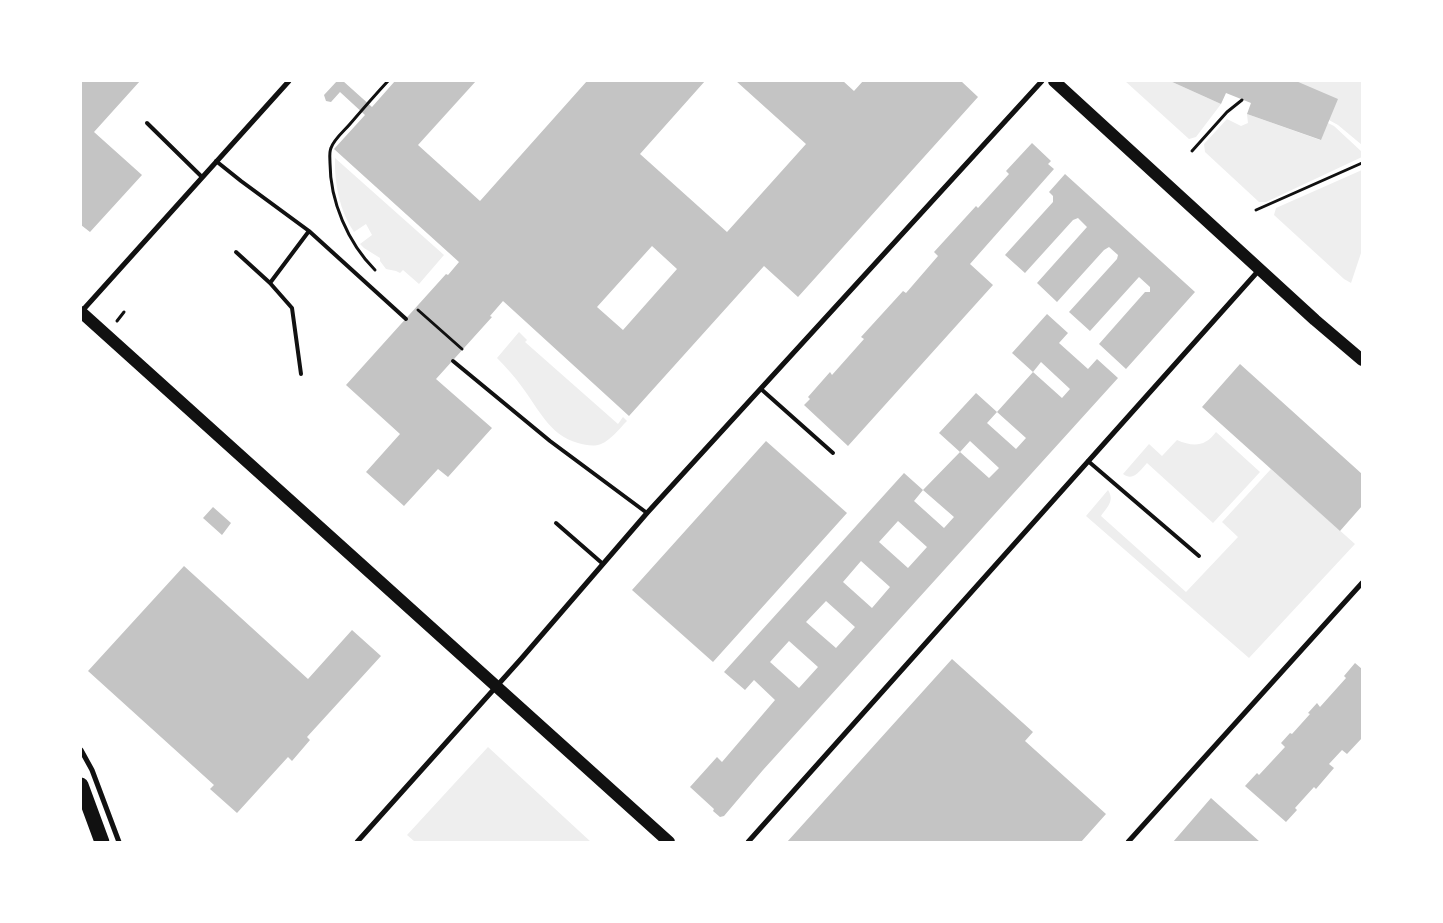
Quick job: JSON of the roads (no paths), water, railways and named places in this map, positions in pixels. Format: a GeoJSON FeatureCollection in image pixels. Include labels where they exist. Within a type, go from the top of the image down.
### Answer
{"type":"FeatureCollection","features":[{"type":"Feature","properties":{"kind":"highway"},"geometry":{"type":"LineString","coordinates":[[81,785],[102,842]]}},
{"type":"Feature","properties":{"kind":"main road"},"geometry":{"type":"LineString","coordinates":[[1054,81],[1362,360]]}},
{"type":"Feature","properties":{"kind":"main road"},"geometry":{"type":"LineString","coordinates":[[81,312],[669,842]]}},
{"type":"Feature","properties":{"kind":"street"},"geometry":{"type":"LineString","coordinates":[[81,312],[289,81]]}},
{"type":"Feature","properties":{"kind":"street"},"geometry":{"type":"LineString","coordinates":[[357,842],[647,513],[1042,81]]}},
{"type":"Feature","properties":{"kind":"street"},"geometry":{"type":"LineString","coordinates":[[748,842],[1260,268]]}},
{"type":"Feature","properties":{"kind":"street"},"geometry":{"type":"LineString","coordinates":[[1128,842],[1362,583]]}},
{"type":"Feature","properties":{"kind":"street"},"geometry":{"type":"LineString","coordinates":[[81,750],[92,770],[120,842]]}},
{"type":"Feature","properties":{"kind":"lane"},"geometry":{"type":"LineString","coordinates":[[147,123],[202,177]]}},
{"type":"Feature","properties":{"kind":"lane"},"geometry":{"type":"LineString","coordinates":[[216,161],[309,231],[406,319]]}},
{"type":"Feature","properties":{"kind":"lane"},"geometry":{"type":"LineString","coordinates":[[270,283],[309,231]]}},
{"type":"Feature","properties":{"kind":"lane"},"geometry":{"type":"LineString","coordinates":[[236,252],[270,283],[292,308],[301,374]]}},
{"type":"Feature","properties":{"kind":"lane"},"geometry":{"type":"LineString","coordinates":[[453,361],[550,441],[647,513]]}},
{"type":"Feature","properties":{"kind":"lane"},"geometry":{"type":"LineString","coordinates":[[761,389],[833,453]]}},
{"type":"Feature","properties":{"kind":"lane"},"geometry":{"type":"LineString","coordinates":[[1088,461],[1199,556]]}},
{"type":"Feature","properties":{"kind":"lane"},"geometry":{"type":"LineString","coordinates":[[556,522],[603,564]]}}]}
